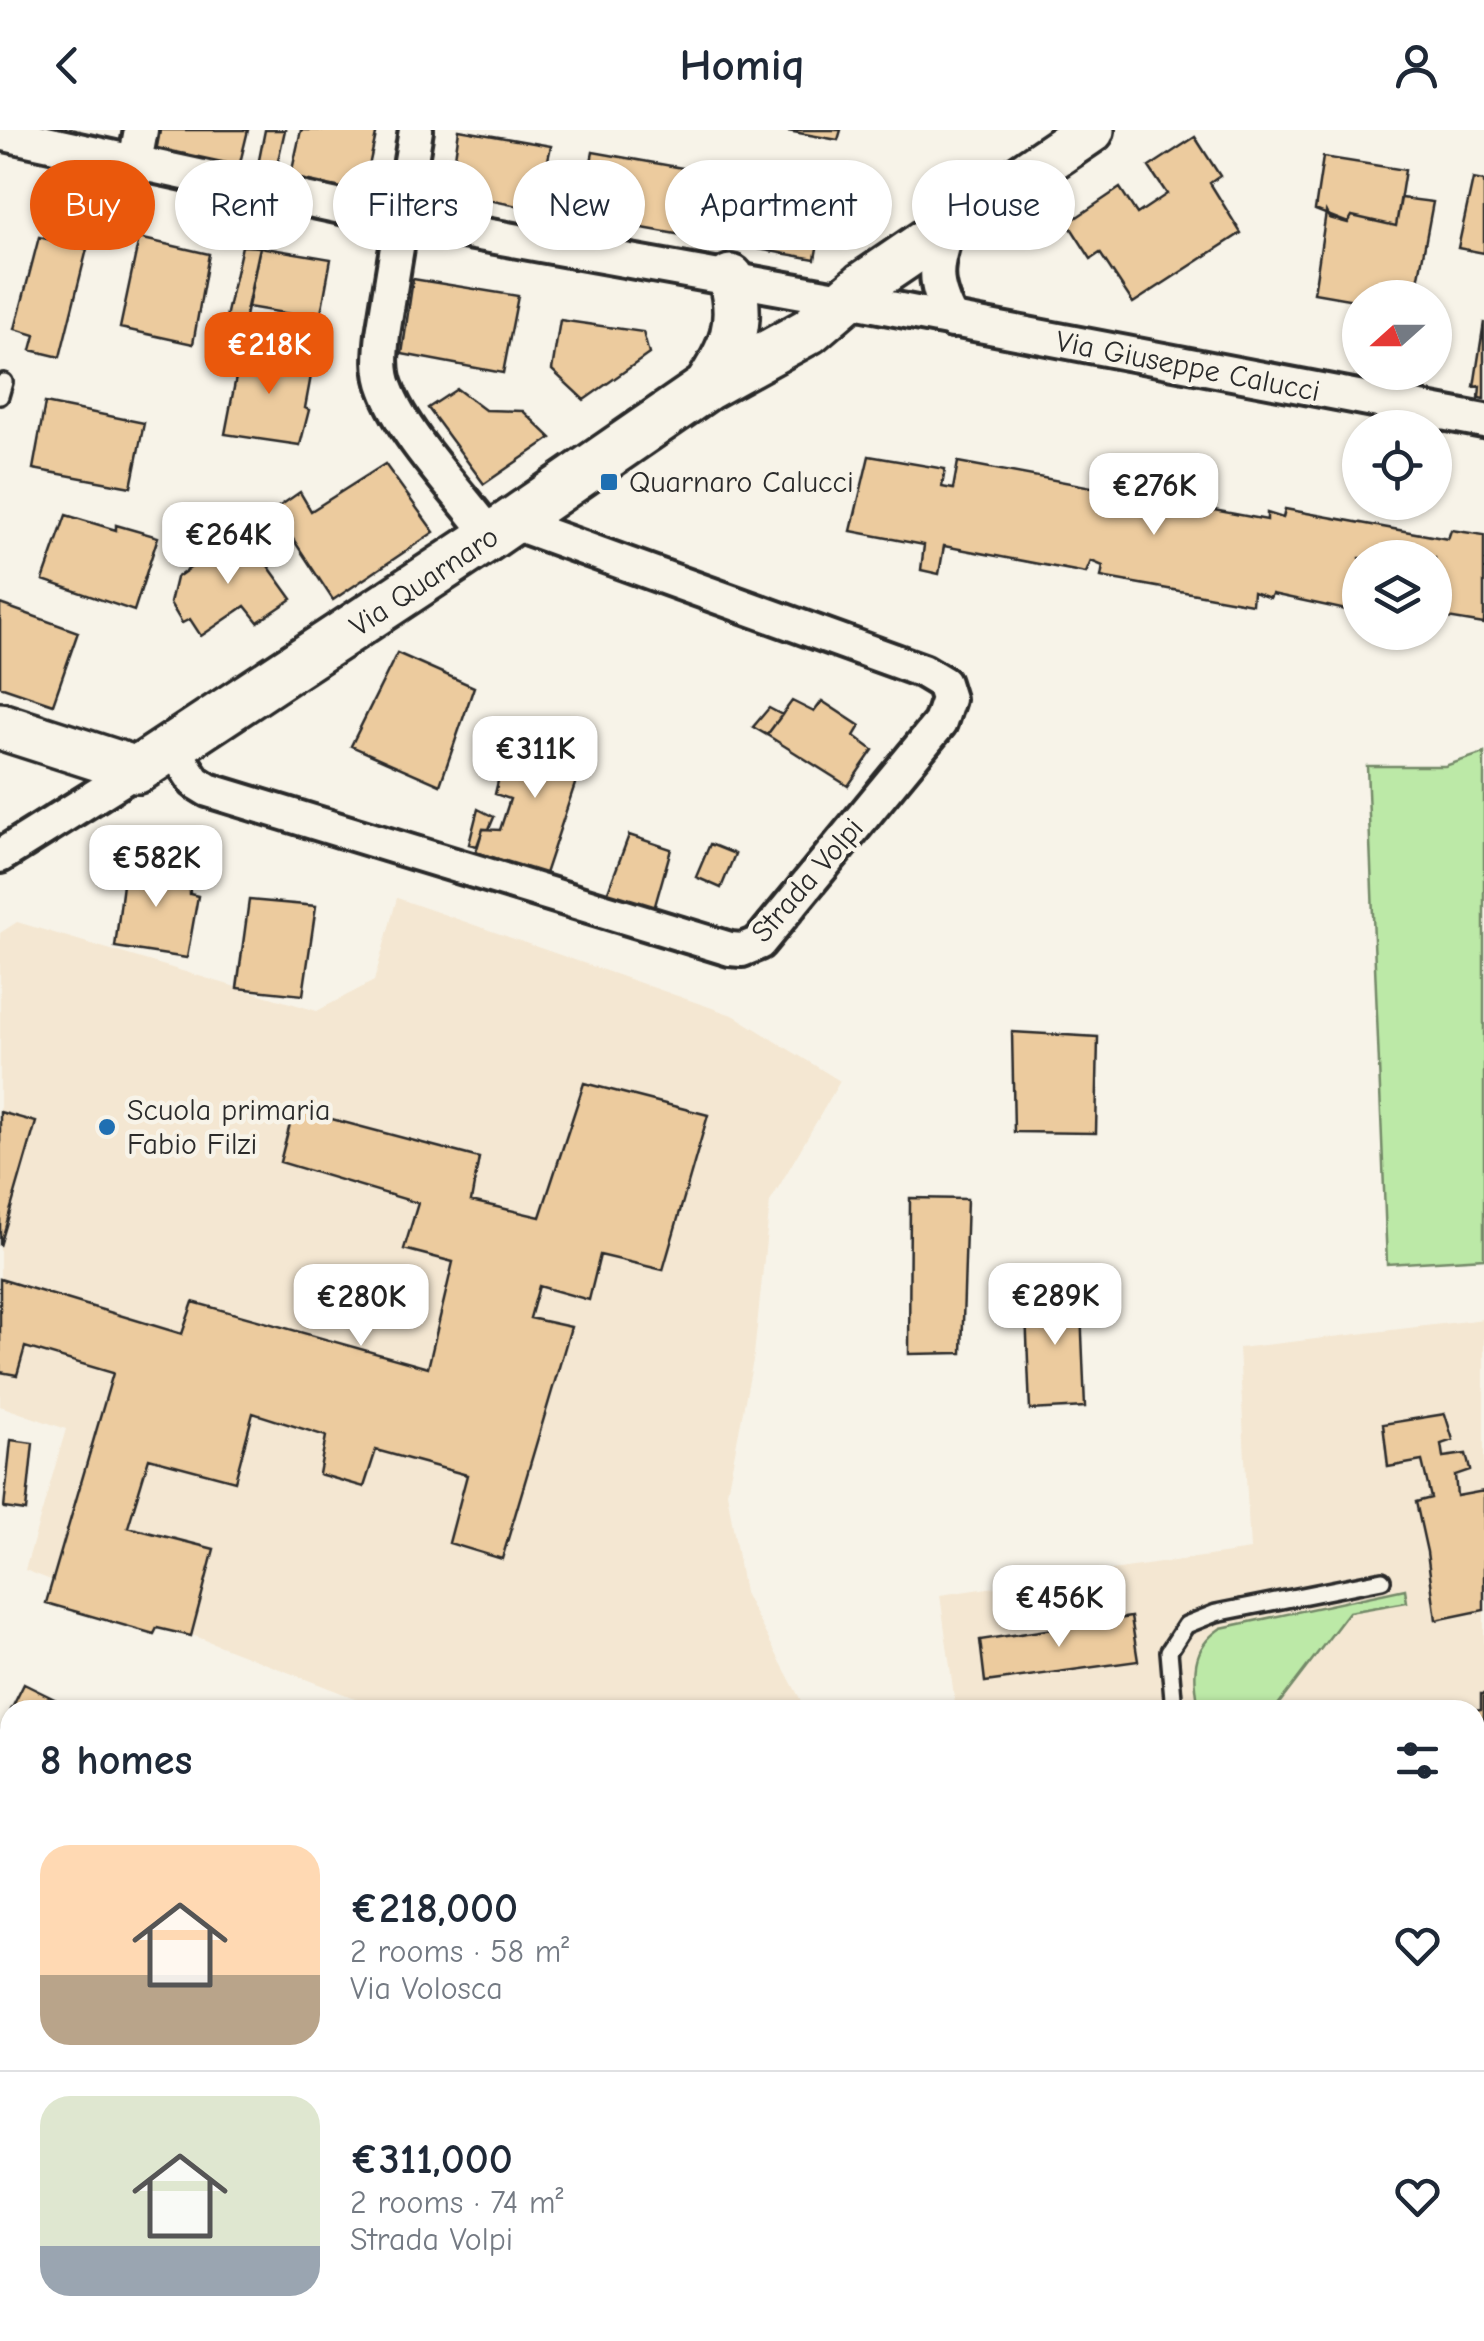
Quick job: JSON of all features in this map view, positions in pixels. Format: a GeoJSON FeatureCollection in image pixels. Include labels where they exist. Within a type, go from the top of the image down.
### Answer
{"type":"FeatureCollection","features":[{"type":"Feature","properties":{"kind":"street"},"geometry":{"type":"LineString","coordinates":[[411,160],[416,130]]}},
{"type":"Feature","properties":{"kind":"street","name":"Via Quarnaro"},"geometry":{"type":"LineString","coordinates":[[1046,160],[1091,130]]}},
{"type":"Feature","properties":{"kind":"street","name":"Via Giuseppe Calucci"},"geometry":{"type":"LineString","coordinates":[[0,133],[138,146],[333,201]]}},
{"type":"Feature","properties":{"kind":"street","name":"Via Giuseppe Calucci"},"geometry":{"type":"LineString","coordinates":[[493,236],[1484,421]]}},
{"type":"Feature","properties":{"kind":"street"},"geometry":{"type":"LineString","coordinates":[[397,250],[383,334],[384,386],[399,416],[501,529]]}},
{"type":"Feature","properties":{"kind":"street","name":"Via Quarnaro"},"geometry":{"type":"LineString","coordinates":[[154,758],[501,529],[707,387],[808,331],[862,285],[913,250]]}},
{"type":"Feature","properties":{"kind":"street"},"geometry":{"type":"LineString","coordinates":[[941,250],[935,268],[938,293],[952,321]]}},
{"type":"Feature","properties":{"kind":"street","name":"Via Quarnaro"},"geometry":{"type":"LineString","coordinates":[[707,387],[734,341],[737,309],[731,278]]}},
{"type":"Feature","properties":{"kind":"street","name":"Strada Volpi"},"geometry":{"type":"LineString","coordinates":[[154,758],[208,790],[730,950],[758,943],[940,723],[948,699],[943,683],[923,671],[501,529]]}},
{"type":"Feature","properties":{"kind":"street"},"geometry":{"type":"LineString","coordinates":[[0,726],[154,758]]}},
{"type":"Feature","properties":{"kind":"street"},"geometry":{"type":"LineString","coordinates":[[0,856],[154,758]]}},
{"type":"Feature","properties":{"kind":"lane"},"geometry":{"type":"LineString","coordinates":[[1173,1700],[1170,1651],[1186,1625],[1206,1615],[1382,1580]]}},
{"type":"Feature","properties":{"kind":"shaded area"},"geometry":{"type":"Polygon","coordinates":[[[397,898],[735,1016],[840,1081],[770,1202],[754,1355],[727,1492],[744,1593],[801,1700],[357,1700],[25,1570],[66,1429],[0,1406],[0,933],[17,922],[317,1011],[374,981],[397,898]]]}},
{"type":"Feature","properties":{"kind":"shaded area"},"geometry":{"type":"Polygon","coordinates":[[[1484,1319],[1484,1700],[955,1700],[940,1595],[1250,1550],[1239,1348],[1484,1319]]]}},
{"type":"Feature","properties":{"kind":"green space"},"geometry":{"type":"Polygon","coordinates":[[[1484,753],[1484,1258],[1387,1264],[1367,766],[1445,766],[1484,753]]]}},
{"type":"Feature","properties":{"kind":"green space"},"geometry":{"type":"Polygon","coordinates":[[[1405,1589],[1407,1602],[1349,1612],[1282,1700],[1198,1700],[1195,1675],[1199,1654],[1221,1628],[1405,1589]]]}},
{"type":"Feature","properties":{"kind":"building"},"geometry":{"type":"Polygon","coordinates":[[[160,130],[248,130],[241,160],[202,160],[155,151],[160,130]]]}},
{"type":"Feature","properties":{"kind":"building"},"geometry":{"type":"Polygon","coordinates":[[[265,130],[285,130],[278,160],[259,160],[265,130]]]}},
{"type":"Feature","properties":{"kind":"building"},"geometry":{"type":"Polygon","coordinates":[[[301,130],[377,130],[370,160],[333,160],[333,187],[313,183],[313,160],[294,160],[301,130]]]}},
{"type":"Feature","properties":{"kind":"building"},"geometry":{"type":"Polygon","coordinates":[[[459,130],[551,146],[548,160],[513,160],[513,205],[493,201],[493,160],[455,160],[459,130]]]}},
{"type":"Feature","properties":{"kind":"building"},"geometry":{"type":"Polygon","coordinates":[[[782,130],[841,130],[838,140],[782,130]]]}},
{"type":"Feature","properties":{"kind":"building"},"geometry":{"type":"Polygon","coordinates":[[[1195,137],[1220,176],[1210,183],[1241,233],[1133,303],[1100,253],[1091,259],[1075,234],[1075,218],[1120,188],[1137,214],[1167,194],[1149,167],[1195,137]]]}},
{"type":"Feature","properties":{"kind":"building"},"geometry":{"type":"Polygon","coordinates":[[[593,152],[638,160],[591,160],[593,152]]]}},
{"type":"Feature","properties":{"kind":"building"},"geometry":{"type":"Polygon","coordinates":[[[1323,157],[1405,170],[1396,226],[1352,216],[1348,223],[1315,210],[1323,157]]]}},
{"type":"Feature","properties":{"kind":"building"},"geometry":{"type":"Polygon","coordinates":[[[645,161],[665,165],[665,232],[645,228],[645,161]]]}},
{"type":"Feature","properties":{"kind":"building"},"geometry":{"type":"Polygon","coordinates":[[[1473,179],[1484,181],[1484,253],[1458,248],[1473,179]]]}},
{"type":"Feature","properties":{"kind":"building"},"geometry":{"type":"Polygon","coordinates":[[[1401,198],[1433,202],[1418,280],[1342,280],[1342,298],[1314,293],[1326,212],[1329,218],[1348,223],[1352,216],[1396,226],[1401,198]]]}},
{"type":"Feature","properties":{"kind":"building"},"geometry":{"type":"Polygon","coordinates":[[[155,242],[175,246],[175,250],[209,254],[193,344],[120,328],[136,250],[155,250],[155,242]]]}},
{"type":"Feature","properties":{"kind":"building"},"geometry":{"type":"Polygon","coordinates":[[[36,250],[87,250],[60,357],[31,350],[35,335],[15,329],[36,250]]]}},
{"type":"Feature","properties":{"kind":"building"},"geometry":{"type":"Polygon","coordinates":[[[241,250],[259,250],[243,326],[225,322],[241,250]]]}},
{"type":"Feature","properties":{"kind":"building"},"geometry":{"type":"Polygon","coordinates":[[[259,250],[331,259],[320,319],[248,307],[259,250]]]}},
{"type":"Feature","properties":{"kind":"building"},"geometry":{"type":"Polygon","coordinates":[[[764,250],[817,250],[815,259],[764,250]]]}},
{"type":"Feature","properties":{"kind":"building"},"geometry":{"type":"Polygon","coordinates":[[[413,279],[518,296],[503,373],[402,354],[413,279]]]}},
{"type":"Feature","properties":{"kind":"building"},"geometry":{"type":"Polygon","coordinates":[[[560,320],[643,332],[649,354],[584,400],[552,370],[560,320]]]}},
{"type":"Feature","properties":{"kind":"building"},"geometry":{"type":"Polygon","coordinates":[[[1484,322],[1484,399],[1479,398],[1480,386],[1474,387],[1484,322]]]}},
{"type":"Feature","properties":{"kind":"building"},"geometry":{"type":"Polygon","coordinates":[[[243,341],[271,346],[269,357],[313,365],[305,408],[309,410],[300,445],[225,434],[243,341]]]}},
{"type":"Feature","properties":{"kind":"building"},"geometry":{"type":"Polygon","coordinates":[[[457,389],[485,410],[523,411],[551,438],[484,484],[428,408],[457,389]]]}},
{"type":"Feature","properties":{"kind":"building"},"geometry":{"type":"Polygon","coordinates":[[[45,403],[144,423],[131,487],[33,469],[45,403]]]}},
{"type":"Feature","properties":{"kind":"building"},"geometry":{"type":"Polygon","coordinates":[[[869,456],[945,469],[942,487],[953,489],[958,462],[1267,520],[1267,513],[1283,518],[1285,509],[1448,539],[1451,530],[1484,535],[1484,624],[1452,619],[1452,540],[1342,540],[1342,609],[1253,592],[1252,604],[1101,577],[1103,566],[1091,561],[1086,573],[944,546],[939,574],[921,570],[924,545],[851,531],[869,456]]]}},
{"type":"Feature","properties":{"kind":"building"},"geometry":{"type":"Polygon","coordinates":[[[385,464],[434,532],[333,600],[274,510],[300,492],[311,511],[385,464]]]}},
{"type":"Feature","properties":{"kind":"building"},"geometry":{"type":"Polygon","coordinates":[[[66,515],[158,537],[134,611],[43,580],[66,515]]]}},
{"type":"Feature","properties":{"kind":"building"},"geometry":{"type":"Polygon","coordinates":[[[243,531],[292,599],[258,622],[245,606],[201,636],[190,619],[182,623],[170,603],[176,578],[243,531]]]}},
{"type":"Feature","properties":{"kind":"building"},"geometry":{"type":"Polygon","coordinates":[[[0,604],[78,632],[53,704],[0,686],[0,604]]]}},
{"type":"Feature","properties":{"kind":"building"},"geometry":{"type":"Polygon","coordinates":[[[397,653],[474,687],[440,785],[351,746],[397,653]]]}},
{"type":"Feature","properties":{"kind":"building"},"geometry":{"type":"Polygon","coordinates":[[[792,701],[814,712],[822,701],[860,726],[854,736],[873,750],[848,786],[767,735],[792,701]]]}},
{"type":"Feature","properties":{"kind":"building"},"geometry":{"type":"Polygon","coordinates":[[[769,708],[782,715],[767,735],[753,727],[769,708]]]}},
{"type":"Feature","properties":{"kind":"building"},"geometry":{"type":"Polygon","coordinates":[[[536,726],[589,742],[545,874],[476,852],[483,829],[500,830],[510,799],[495,794],[502,764],[520,767],[536,726]]]}},
{"type":"Feature","properties":{"kind":"building"},"geometry":{"type":"Polygon","coordinates":[[[478,809],[494,817],[489,829],[483,829],[477,846],[469,844],[478,809]]]}},
{"type":"Feature","properties":{"kind":"building"},"geometry":{"type":"Polygon","coordinates":[[[629,835],[671,849],[654,909],[607,894],[629,835]]]}},
{"type":"Feature","properties":{"kind":"building"},"geometry":{"type":"Polygon","coordinates":[[[710,844],[735,854],[721,888],[696,877],[710,844]]]}},
{"type":"Feature","properties":{"kind":"building"},"geometry":{"type":"Polygon","coordinates":[[[126,861],[189,870],[190,894],[198,896],[187,958],[115,947],[126,861]]]}},
{"type":"Feature","properties":{"kind":"building"},"geometry":{"type":"Polygon","coordinates":[[[249,900],[316,906],[303,995],[237,988],[249,900]]]}},
{"type":"Feature","properties":{"kind":"building"},"geometry":{"type":"Polygon","coordinates":[[[1012,1032],[1098,1037],[1096,1133],[1014,1132],[1012,1032]]]}},
{"type":"Feature","properties":{"kind":"building"},"geometry":{"type":"Polygon","coordinates":[[[584,1083],[708,1115],[663,1270],[600,1255],[589,1300],[539,1286],[530,1318],[571,1327],[502,1559],[449,1543],[467,1475],[376,1450],[364,1487],[319,1474],[326,1436],[253,1413],[235,1481],[149,1458],[128,1527],[214,1549],[191,1636],[157,1628],[154,1634],[46,1603],[113,1373],[25,1347],[17,1375],[0,1372],[0,1279],[182,1334],[193,1302],[428,1368],[453,1262],[404,1249],[418,1203],[280,1162],[294,1109],[479,1158],[471,1201],[540,1217],[584,1083]]]}},
{"type":"Feature","properties":{"kind":"building"},"geometry":{"type":"Polygon","coordinates":[[[0,1112],[36,1122],[0,1246],[0,1112]]]}},
{"type":"Feature","properties":{"kind":"building"},"geometry":{"type":"Polygon","coordinates":[[[910,1198],[967,1199],[962,1353],[909,1354],[910,1198]]]}},
{"type":"Feature","properties":{"kind":"building"},"geometry":{"type":"Polygon","coordinates":[[[1080,1285],[1085,1407],[1030,1410],[1025,1288],[1080,1285]]]}},
{"type":"Feature","properties":{"kind":"building"},"geometry":{"type":"Polygon","coordinates":[[[1445,1414],[1453,1440],[1441,1444],[1443,1457],[1466,1454],[1470,1470],[1455,1475],[1457,1496],[1484,1491],[1484,1610],[1436,1620],[1416,1502],[1431,1498],[1422,1461],[1388,1467],[1383,1424],[1445,1414]]]}},
{"type":"Feature","properties":{"kind":"building"},"geometry":{"type":"Polygon","coordinates":[[[11,1440],[33,1443],[26,1511],[4,1508],[11,1440]]]}},
{"type":"Feature","properties":{"kind":"building"},"geometry":{"type":"Polygon","coordinates":[[[1131,1617],[1138,1661],[985,1682],[980,1640],[1131,1617]]]}},
{"type":"Feature","properties":{"kind":"building"},"geometry":{"type":"Polygon","coordinates":[[[24,1684],[57,1700],[16,1700],[24,1684]]]}},
{"type":"Feature","properties":{"kind":"place","name":"Quarnaro Calucci"},"geometry":{"type":"Point","coordinates":[609,482]}},
{"type":"Feature","properties":{"kind":"place","name":"Scuola primaria Fabio Filzi"},"geometry":{"type":"Point","coordinates":[107,1127]}}]}
